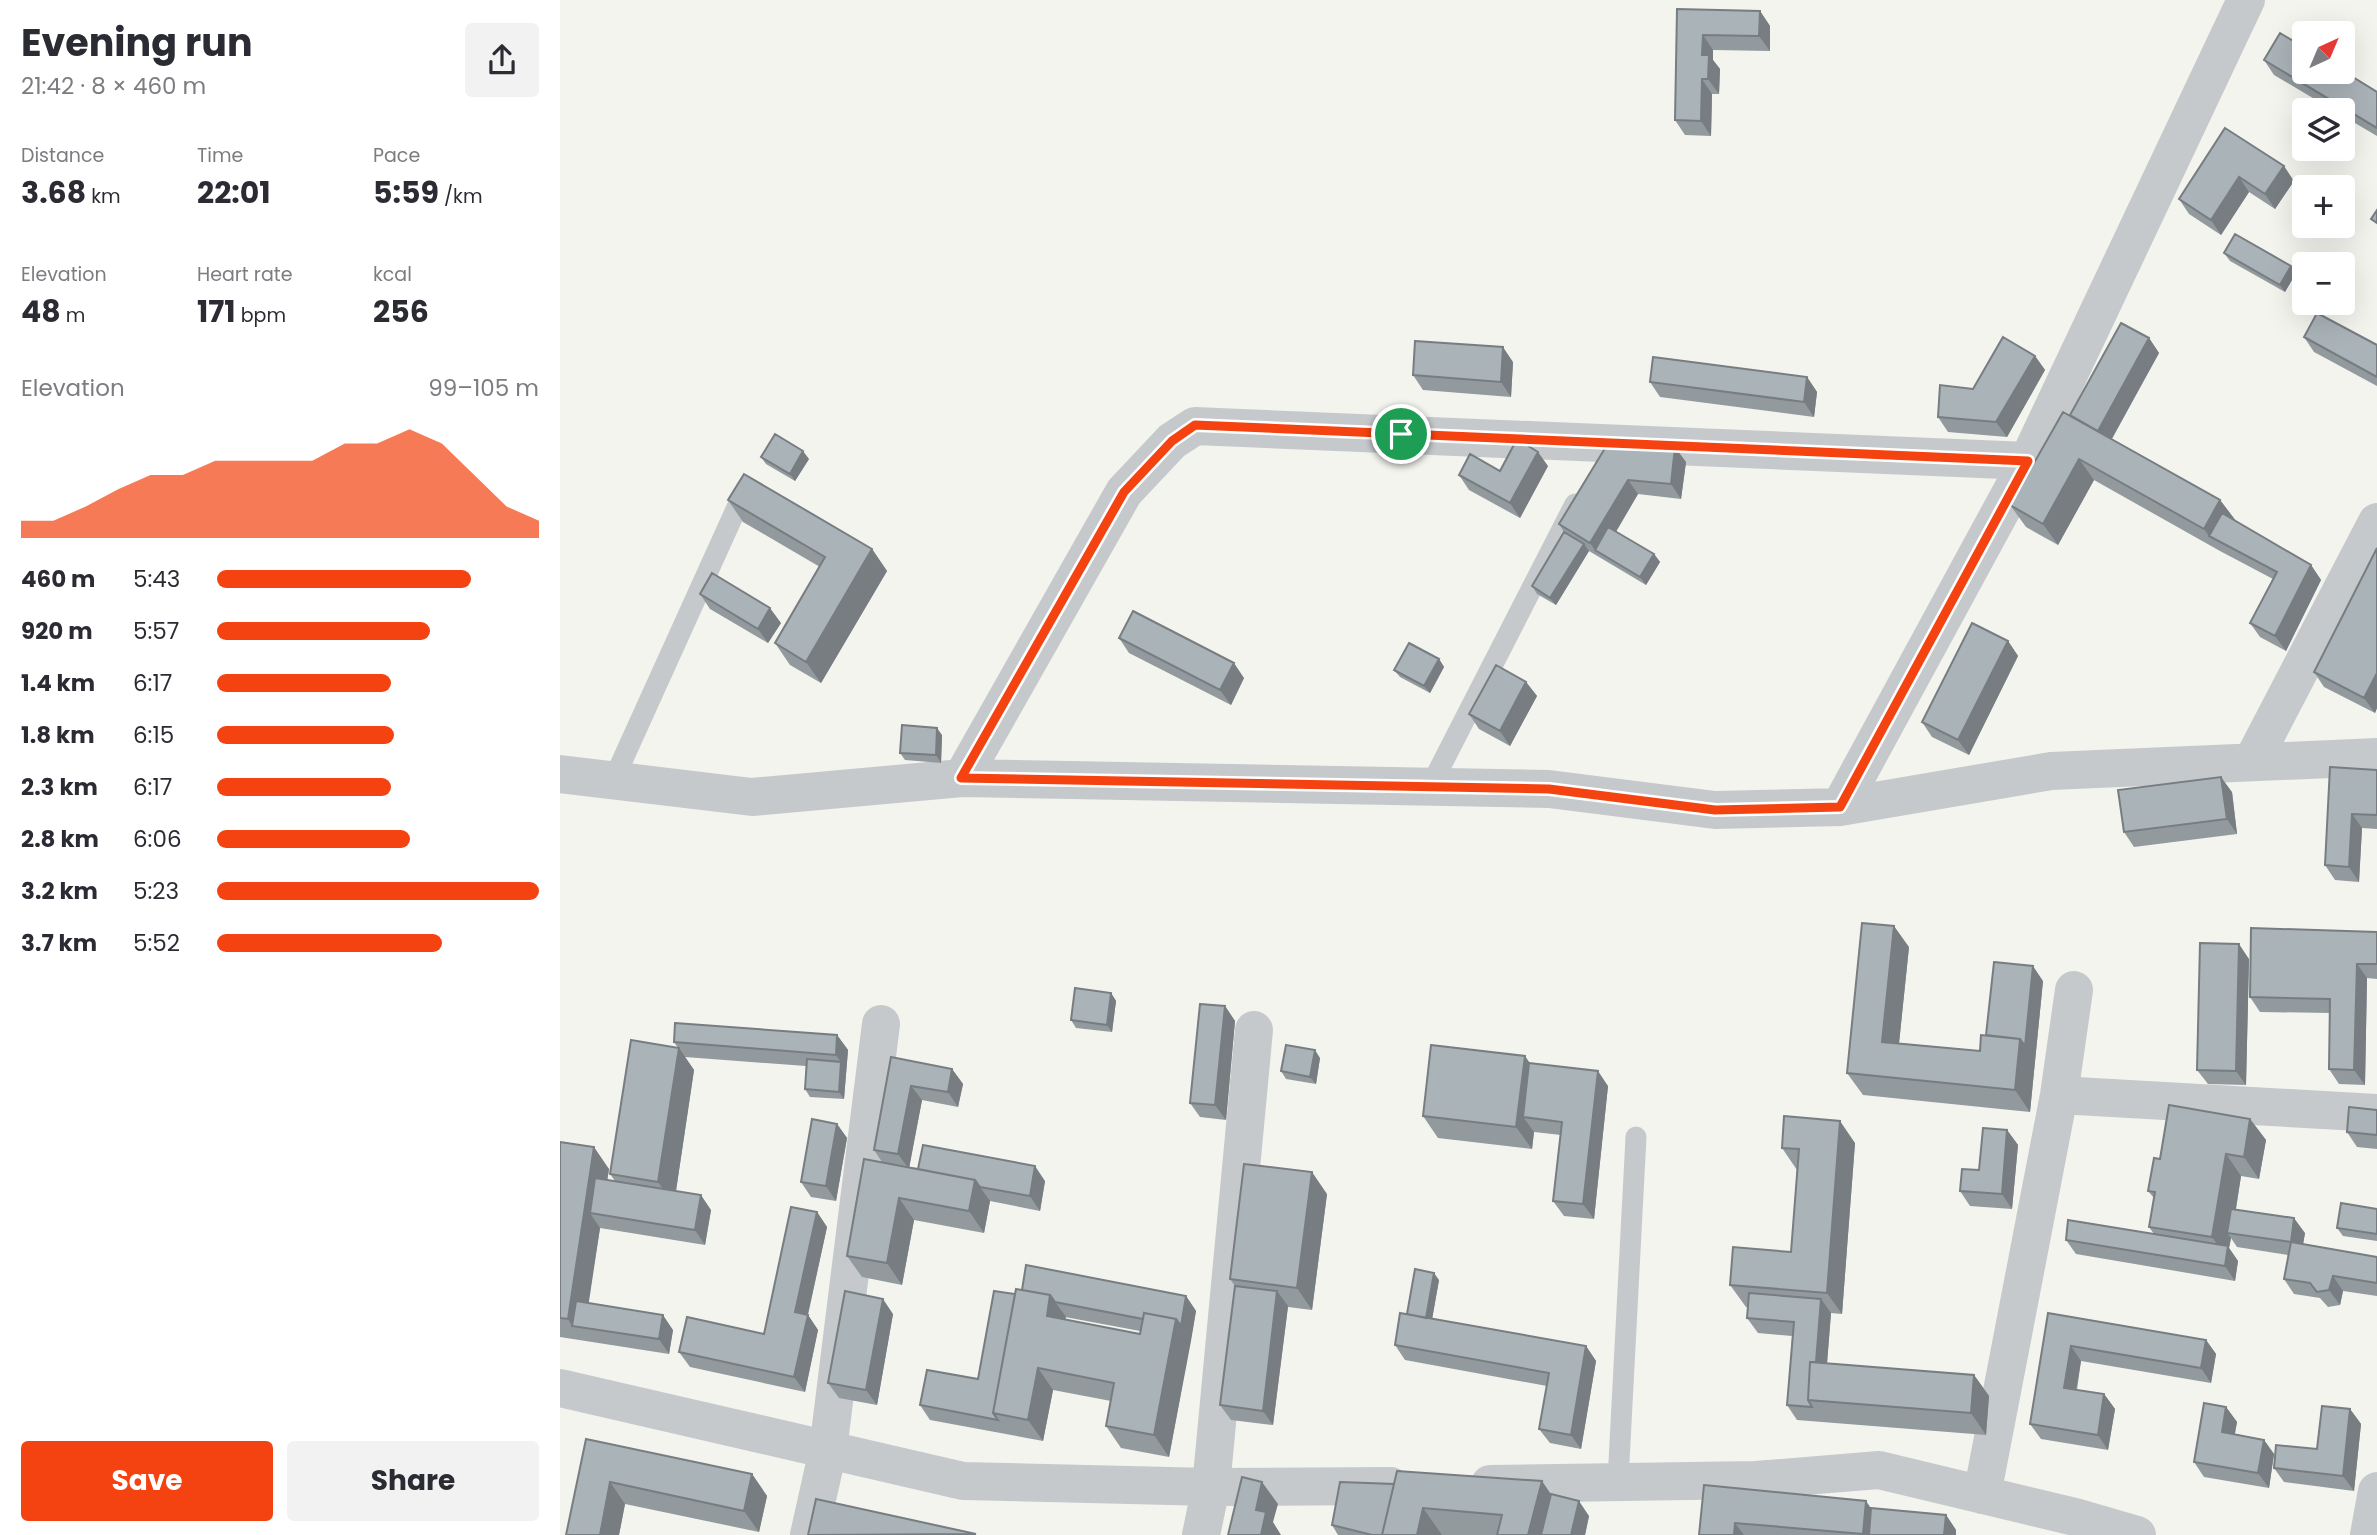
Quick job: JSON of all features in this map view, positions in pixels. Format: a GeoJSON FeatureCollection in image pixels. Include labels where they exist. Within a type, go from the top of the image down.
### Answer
{"type":"FeatureCollection","features":[{"type":"Feature","properties":{"kind":"street"},"geometry":{"type":"LineString","coordinates":[[1840,807],[2028,461],[2246,0]]}},
{"type":"Feature","properties":{"kind":"street"},"geometry":{"type":"LineString","coordinates":[[961,778],[1124,492],[1172,441],[1195,425],[1596,464],[2028,461]]}},
{"type":"Feature","properties":{"kind":"street"},"geometry":{"type":"LineString","coordinates":[[2253,760],[2377,522]]}},
{"type":"Feature","properties":{"kind":"street"},"geometry":{"type":"LineString","coordinates":[[560,774],[752,797],[961,778],[1549,789],[1715,810],[1840,807],[2051,771],[2253,760],[2377,757]]}},
{"type":"Feature","properties":{"kind":"street"},"geometry":{"type":"LineString","coordinates":[[1982,1495],[2059,1095],[2074,990]]}},
{"type":"Feature","properties":{"kind":"street"},"geometry":{"type":"LineString","coordinates":[[809,1535],[828,1450],[881,1024]]}},
{"type":"Feature","properties":{"kind":"street"},"geometry":{"type":"LineString","coordinates":[[1201,1535],[1211,1487],[1254,1030]]}},
{"type":"Feature","properties":{"kind":"street"},"geometry":{"type":"LineString","coordinates":[[2059,1095],[2377,1113]]}},
{"type":"Feature","properties":{"kind":"street"},"geometry":{"type":"LineString","coordinates":[[560,1388],[963,1481],[1211,1487],[1437,1485],[1756,1480],[1879,1470],[1982,1495],[2074,1526],[2137,1535]]}},
{"type":"Feature","properties":{"kind":"street"},"geometry":{"type":"LineString","coordinates":[[2369,1535],[2377,1491]]}},
{"type":"Feature","properties":{"kind":"lane"},"geometry":{"type":"LineString","coordinates":[[1430,787],[1596,464]]}},
{"type":"Feature","properties":{"kind":"lane"},"geometry":{"type":"LineString","coordinates":[[613,781],[738,505]]}},
{"type":"Feature","properties":{"kind":"lane"},"geometry":{"type":"LineString","coordinates":[[1618,1481],[1636,1137]]}},
{"type":"Feature","properties":{"kind":"building"},"geometry":{"type":"Polygon","coordinates":[[[1677,9],[1760,11],[1759,36],[1703,35],[1702,55],[1709,55],[1708,79],[1702,79],[1701,121],[1675,120],[1677,9]]]}},
{"type":"Feature","properties":{"kind":"building"},"geometry":{"type":"Polygon","coordinates":[[[2280,33],[2292,40],[2292,77],[2264,60],[2280,33]]]}},
{"type":"Feature","properties":{"kind":"building"},"geometry":{"type":"Polygon","coordinates":[[[2356,79],[2377,92],[2377,128],[2355,115],[2355,98],[2327,98],[2304,84],[2356,84],[2356,79]]]}},
{"type":"Feature","properties":{"kind":"building"},"geometry":{"type":"Polygon","coordinates":[[[2225,128],[2284,166],[2265,194],[2239,177],[2211,220],[2179,199],[2225,128]]]}},
{"type":"Feature","properties":{"kind":"building"},"geometry":{"type":"Polygon","coordinates":[[[2377,210],[2377,223],[2371,219],[2377,210]]]}},
{"type":"Feature","properties":{"kind":"building"},"geometry":{"type":"Polygon","coordinates":[[[2235,234],[2291,266],[2280,285],[2224,253],[2235,234]]]}},
{"type":"Feature","properties":{"kind":"building"},"geometry":{"type":"Polygon","coordinates":[[[2316,315],[2321,315],[2377,345],[2377,377],[2304,337],[2316,315]]]}},
{"type":"Feature","properties":{"kind":"building"},"geometry":{"type":"Polygon","coordinates":[[[2121,323],[2149,338],[2098,431],[2070,415],[2121,323]]]}},
{"type":"Feature","properties":{"kind":"building"},"geometry":{"type":"Polygon","coordinates":[[[2003,337],[2035,356],[1996,422],[1938,417],[1940,385],[1973,389],[2003,337]]]}},
{"type":"Feature","properties":{"kind":"building"},"geometry":{"type":"Polygon","coordinates":[[[1415,341],[1503,347],[1501,382],[1413,375],[1415,341]]]}},
{"type":"Feature","properties":{"kind":"building"},"geometry":{"type":"Polygon","coordinates":[[[1653,357],[1807,377],[1804,402],[1650,382],[1653,357]]]}},
{"type":"Feature","properties":{"kind":"building"},"geometry":{"type":"Polygon","coordinates":[[[2063,412],[2220,500],[2204,529],[2079,459],[2043,524],[2010,505],[2063,412]]]}},
{"type":"Feature","properties":{"kind":"building"},"geometry":{"type":"Polygon","coordinates":[[[775,434],[803,451],[790,474],[761,457],[775,434]]]}},
{"type":"Feature","properties":{"kind":"building"},"geometry":{"type":"Polygon","coordinates":[[[1517,439],[1538,452],[1510,503],[1459,475],[1470,454],[1500,471],[1517,439]]]}},
{"type":"Feature","properties":{"kind":"building"},"geometry":{"type":"Polygon","coordinates":[[[1610,440],[1675,447],[1671,484],[1628,480],[1590,543],[1559,524],[1610,440]]]}},
{"type":"Feature","properties":{"kind":"building"},"geometry":{"type":"Polygon","coordinates":[[[744,474],[872,549],[806,662],[775,643],[825,557],[728,500],[744,474]]]}},
{"type":"Feature","properties":{"kind":"building"},"geometry":{"type":"Polygon","coordinates":[[[2222,513],[2311,565],[2275,636],[2250,623],[2277,572],[2209,536],[2222,513]]]}},
{"type":"Feature","properties":{"kind":"building"},"geometry":{"type":"Polygon","coordinates":[[[1608,527],[1654,554],[1640,577],[1595,550],[1608,527]]]}},
{"type":"Feature","properties":{"kind":"building"},"geometry":{"type":"Polygon","coordinates":[[[1564,532],[1584,544],[1550,598],[1532,586],[1564,532]]]}},
{"type":"Feature","properties":{"kind":"building"},"geometry":{"type":"Polygon","coordinates":[[[2377,548],[2377,673],[2364,698],[2314,672],[2377,548]]]}},
{"type":"Feature","properties":{"kind":"building"},"geometry":{"type":"Polygon","coordinates":[[[712,573],[770,608],[758,629],[700,594],[712,573]]]}},
{"type":"Feature","properties":{"kind":"building"},"geometry":{"type":"Polygon","coordinates":[[[1133,611],[1234,663],[1220,690],[1119,638],[1133,611]]]}},
{"type":"Feature","properties":{"kind":"building"},"geometry":{"type":"Polygon","coordinates":[[[1972,623],[2008,641],[1958,740],[1922,722],[1972,623]]]}},
{"type":"Feature","properties":{"kind":"building"},"geometry":{"type":"Polygon","coordinates":[[[1409,643],[1439,659],[1424,686],[1394,670],[1409,643]]]}},
{"type":"Feature","properties":{"kind":"building"},"geometry":{"type":"Polygon","coordinates":[[[1496,665],[1526,682],[1500,731],[1469,714],[1496,665]]]}},
{"type":"Feature","properties":{"kind":"building"},"geometry":{"type":"Polygon","coordinates":[[[902,725],[937,728],[936,755],[900,753],[902,725]]]}},
{"type":"Feature","properties":{"kind":"building"},"geometry":{"type":"Polygon","coordinates":[[[2330,767],[2377,770],[2377,815],[2352,814],[2349,867],[2325,865],[2330,767]]]}},
{"type":"Feature","properties":{"kind":"building"},"geometry":{"type":"Polygon","coordinates":[[[2221,777],[2227,819],[2124,832],[2118,790],[2221,777]]]}},
{"type":"Feature","properties":{"kind":"building"},"geometry":{"type":"Polygon","coordinates":[[[1862,923],[1894,926],[1882,1042],[1980,1051],[1981,1035],[2020,1039],[2015,1090],[1847,1073],[1862,923]]]}},
{"type":"Feature","properties":{"kind":"building"},"geometry":{"type":"Polygon","coordinates":[[[2251,928],[2377,932],[2377,964],[2357,964],[2354,1070],[2329,1069],[2330,999],[2250,997],[2251,928]]]}},
{"type":"Feature","properties":{"kind":"building"},"geometry":{"type":"Polygon","coordinates":[[[2200,943],[2239,944],[2236,1071],[2197,1070],[2200,943]]]}},
{"type":"Feature","properties":{"kind":"building"},"geometry":{"type":"Polygon","coordinates":[[[1994,962],[2033,966],[2025,1046],[2020,1039],[1986,1035],[1994,962]]]}},
{"type":"Feature","properties":{"kind":"building"},"geometry":{"type":"Polygon","coordinates":[[[1075,988],[1111,993],[1107,1025],[1071,1020],[1075,988]]]}},
{"type":"Feature","properties":{"kind":"building"},"geometry":{"type":"Polygon","coordinates":[[[1200,1004],[1225,1006],[1215,1105],[1190,1103],[1200,1004]]]}},
{"type":"Feature","properties":{"kind":"building"},"geometry":{"type":"Polygon","coordinates":[[[675,1023],[837,1035],[836,1055],[674,1042],[675,1023]]]}},
{"type":"Feature","properties":{"kind":"building"},"geometry":{"type":"Polygon","coordinates":[[[631,1040],[679,1048],[658,1182],[610,1174],[631,1040]]]}},
{"type":"Feature","properties":{"kind":"building"},"geometry":{"type":"Polygon","coordinates":[[[1286,1045],[1315,1050],[1310,1077],[1281,1071],[1286,1045]]]}},
{"type":"Feature","properties":{"kind":"building"},"geometry":{"type":"Polygon","coordinates":[[[1431,1045],[1525,1056],[1516,1127],[1423,1116],[1431,1045]]]}},
{"type":"Feature","properties":{"kind":"building"},"geometry":{"type":"Polygon","coordinates":[[[891,1057],[952,1069],[948,1092],[911,1086],[898,1154],[874,1150],[891,1057]]]}},
{"type":"Feature","properties":{"kind":"building"},"geometry":{"type":"Polygon","coordinates":[[[807,1059],[841,1062],[839,1092],[805,1089],[807,1059]]]}},
{"type":"Feature","properties":{"kind":"building"},"geometry":{"type":"Polygon","coordinates":[[[1529,1063],[1598,1071],[1583,1204],[1553,1201],[1562,1122],[1523,1117],[1529,1063]]]}},
{"type":"Feature","properties":{"kind":"building"},"geometry":{"type":"Polygon","coordinates":[[[2169,1105],[2250,1119],[2244,1157],[2226,1154],[2212,1237],[2149,1227],[2155,1192],[2148,1191],[2154,1158],[2160,1159],[2169,1105]]]}},
{"type":"Feature","properties":{"kind":"building"},"geometry":{"type":"Polygon","coordinates":[[[2349,1107],[2377,1110],[2377,1135],[2347,1132],[2349,1107]]]}},
{"type":"Feature","properties":{"kind":"building"},"geometry":{"type":"Polygon","coordinates":[[[1784,1116],[1840,1121],[1827,1293],[1730,1285],[1733,1247],[1791,1252],[1799,1149],[1782,1148],[1784,1116]]]}},
{"type":"Feature","properties":{"kind":"building"},"geometry":{"type":"Polygon","coordinates":[[[812,1119],[837,1124],[826,1186],[801,1182],[812,1119]]]}},
{"type":"Feature","properties":{"kind":"building"},"geometry":{"type":"Polygon","coordinates":[[[1983,1128],[2007,1130],[2002,1194],[1960,1191],[1962,1169],[1979,1170],[1983,1128]]]}},
{"type":"Feature","properties":{"kind":"building"},"geometry":{"type":"Polygon","coordinates":[[[560,1142],[594,1147],[568,1319],[560,1318],[560,1142]]]}},
{"type":"Feature","properties":{"kind":"building"},"geometry":{"type":"Polygon","coordinates":[[[923,1145],[1035,1166],[1030,1196],[980,1187],[975,1180],[918,1169],[923,1145]]]}},
{"type":"Feature","properties":{"kind":"building"},"geometry":{"type":"Polygon","coordinates":[[[864,1159],[975,1180],[969,1211],[899,1198],[887,1263],[847,1256],[864,1159]]]}},
{"type":"Feature","properties":{"kind":"building"},"geometry":{"type":"Polygon","coordinates":[[[1244,1164],[1312,1172],[1297,1288],[1230,1279],[1244,1164]]]}},
{"type":"Feature","properties":{"kind":"building"},"geometry":{"type":"Polygon","coordinates":[[[595,1178],[701,1195],[695,1230],[590,1213],[595,1178]]]}},
{"type":"Feature","properties":{"kind":"building"},"geometry":{"type":"Polygon","coordinates":[[[2341,1203],[2377,1209],[2377,1234],[2337,1228],[2341,1203]]]}},
{"type":"Feature","properties":{"kind":"building"},"geometry":{"type":"Polygon","coordinates":[[[791,1207],[817,1212],[795,1312],[808,1315],[794,1377],[679,1352],[687,1317],[764,1334],[791,1207]]]}},
{"type":"Feature","properties":{"kind":"building"},"geometry":{"type":"Polygon","coordinates":[[[2231,1209],[2294,1218],[2291,1242],[2227,1233],[2231,1209]]]}},
{"type":"Feature","properties":{"kind":"building"},"geometry":{"type":"Polygon","coordinates":[[[2068,1220],[2228,1246],[2225,1266],[2066,1240],[2068,1220]]]}},
{"type":"Feature","properties":{"kind":"building"},"geometry":{"type":"Polygon","coordinates":[[[2291,1242],[2377,1257],[2377,1283],[2333,1276],[2329,1290],[2317,1292],[2310,1283],[2284,1279],[2291,1242]]]}},
{"type":"Feature","properties":{"kind":"building"},"geometry":{"type":"Polygon","coordinates":[[[1026,1265],[1186,1296],[1181,1326],[1176,1319],[1144,1313],[1143,1319],[1055,1302],[1050,1295],[1022,1290],[1026,1265]]]}},
{"type":"Feature","properties":{"kind":"building"},"geometry":{"type":"Polygon","coordinates":[[[1415,1269],[1434,1273],[1426,1318],[1407,1314],[1415,1269]]]}},
{"type":"Feature","properties":{"kind":"building"},"geometry":{"type":"Polygon","coordinates":[[[1235,1286],[1277,1291],[1263,1411],[1220,1405],[1235,1286]]]}},
{"type":"Feature","properties":{"kind":"building"},"geometry":{"type":"Polygon","coordinates":[[[1016,1289],[1050,1295],[1047,1316],[1140,1334],[1144,1313],[1176,1319],[1154,1435],[1106,1426],[1114,1383],[1038,1368],[1028,1420],[993,1413],[1016,1289]]]}},
{"type":"Feature","properties":{"kind":"building"},"geometry":{"type":"Polygon","coordinates":[[[845,1291],[883,1299],[866,1390],[828,1383],[845,1291]]]}},
{"type":"Feature","properties":{"kind":"building"},"geometry":{"type":"Polygon","coordinates":[[[994,1291],[1015,1294],[993,1413],[998,1420],[920,1405],[927,1370],[978,1379],[994,1291]]]}},
{"type":"Feature","properties":{"kind":"building"},"geometry":{"type":"Polygon","coordinates":[[[1749,1293],[1821,1299],[1816,1362],[1810,1362],[1808,1400],[1812,1407],[1787,1405],[1794,1322],[1747,1318],[1749,1293]]]}},
{"type":"Feature","properties":{"kind":"building"},"geometry":{"type":"Polygon","coordinates":[[[576,1301],[663,1315],[659,1339],[572,1326],[576,1301]]]}},
{"type":"Feature","properties":{"kind":"building"},"geometry":{"type":"Polygon","coordinates":[[[1400,1313],[1586,1346],[1571,1435],[1539,1429],[1549,1373],[1395,1345],[1400,1313]]]}},
{"type":"Feature","properties":{"kind":"building"},"geometry":{"type":"Polygon","coordinates":[[[2048,1313],[2206,1340],[2201,1368],[2071,1346],[2064,1388],[2104,1394],[2098,1435],[2030,1424],[2048,1313]]]}},
{"type":"Feature","properties":{"kind":"building"},"geometry":{"type":"Polygon","coordinates":[[[1810,1362],[1974,1375],[1971,1413],[1808,1400],[1810,1362]]]}},
{"type":"Feature","properties":{"kind":"building"},"geometry":{"type":"Polygon","coordinates":[[[2204,1403],[2226,1407],[2222,1432],[2264,1440],[2258,1473],[2194,1462],[2204,1403]]]}},
{"type":"Feature","properties":{"kind":"building"},"geometry":{"type":"Polygon","coordinates":[[[2322,1406],[2350,1409],[2343,1476],[2274,1468],[2276,1445],[2317,1449],[2322,1406]]]}},
{"type":"Feature","properties":{"kind":"building"},"geometry":{"type":"Polygon","coordinates":[[[586,1439],[752,1474],[744,1511],[610,1482],[600,1535],[566,1535],[586,1439]]]}},
{"type":"Feature","properties":{"kind":"building"},"geometry":{"type":"Polygon","coordinates":[[[1397,1471],[1542,1481],[1528,1535],[1497,1535],[1502,1515],[1423,1508],[1417,1535],[1382,1535],[1397,1471]]]}},
{"type":"Feature","properties":{"kind":"building"},"geometry":{"type":"Polygon","coordinates":[[[1242,1477],[1262,1482],[1256,1510],[1266,1512],[1261,1535],[1228,1535],[1242,1477]]]}},
{"type":"Feature","properties":{"kind":"building"},"geometry":{"type":"Polygon","coordinates":[[[1340,1482],[1394,1484],[1382,1535],[1332,1525],[1340,1482]]]}},
{"type":"Feature","properties":{"kind":"building"},"geometry":{"type":"Polygon","coordinates":[[[1704,1485],[1866,1501],[1863,1534],[1735,1523],[1734,1535],[1699,1535],[1704,1485]]]}},
{"type":"Feature","properties":{"kind":"building"},"geometry":{"type":"Polygon","coordinates":[[[1551,1494],[1579,1501],[1571,1535],[1541,1535],[1551,1494]]]}},
{"type":"Feature","properties":{"kind":"building"},"geometry":{"type":"Polygon","coordinates":[[[816,1499],[976,1534],[808,1535],[816,1499]]]}},
{"type":"Feature","properties":{"kind":"building"},"geometry":{"type":"Polygon","coordinates":[[[1871,1508],[1946,1515],[1944,1535],[1869,1535],[1871,1508]]]}},
{"type":"Feature","properties":{"kind":"route"},"geometry":{"type":"LineString","coordinates":[[1195,425],[1401,434],[2028,461],[1840,807],[1715,810],[1549,789],[961,778],[1124,492],[1172,441],[1195,425]]}}]}
